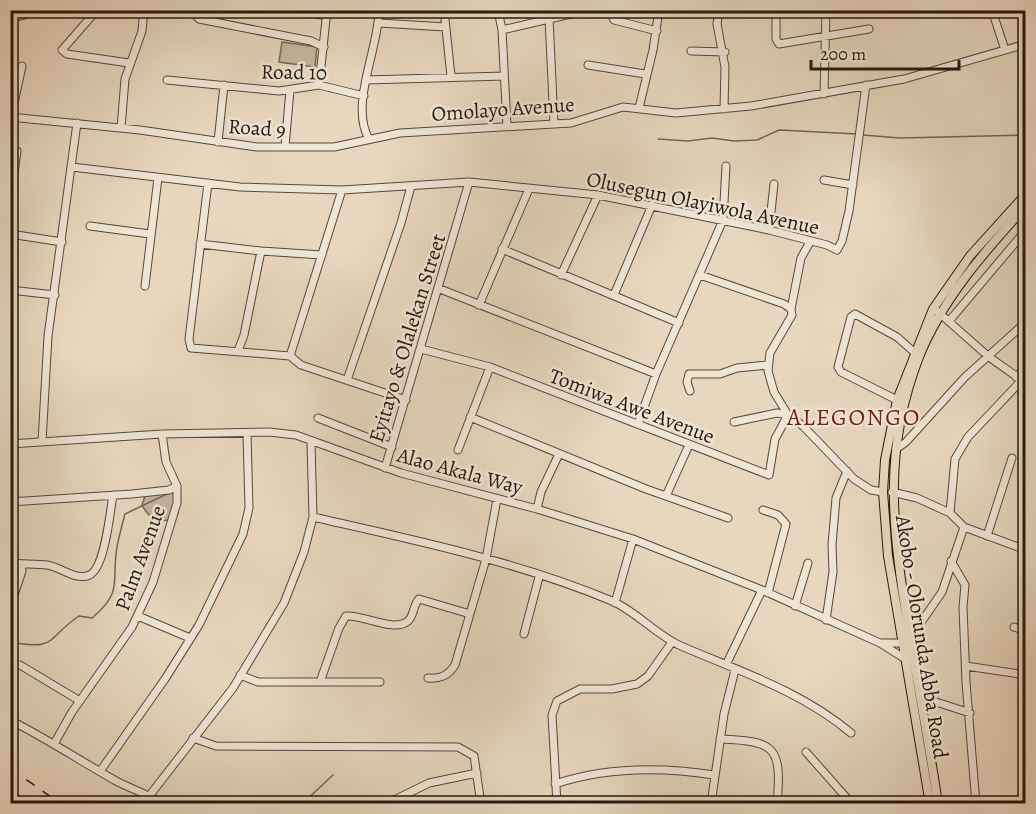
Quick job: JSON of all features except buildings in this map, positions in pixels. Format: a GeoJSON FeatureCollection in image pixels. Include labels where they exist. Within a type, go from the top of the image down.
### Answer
{"type":"FeatureCollection","features":[{"type":"Feature","properties":{"kind":"main road","name":"Akobo - Olorunda Abba Road"},"geometry":{"type":"LineString","coordinates":[[939,804],[914,662],[906,642],[888,556],[885,460],[897,400],[914,352],[970,256],[1026,194]]}},
{"type":"Feature","properties":{"kind":"main road","name":"Akobo - Olorunda Abba Road"},"geometry":{"type":"LineString","coordinates":[[930,804],[905,659],[907,620],[887,492],[904,405],[919,356],[937,311],[977,260],[1026,206]]}},
{"type":"Feature","properties":{"kind":"street"},"geometry":{"type":"LineString","coordinates":[[97,10],[62,50],[67,54],[129,63]]}},
{"type":"Feature","properties":{"kind":"street"},"geometry":{"type":"LineString","coordinates":[[121,128],[123,89],[129,63],[142,31],[144,10]]}},
{"type":"Feature","properties":{"kind":"street"},"geometry":{"type":"LineString","coordinates":[[190,10],[199,19],[311,41],[324,47]]}},
{"type":"Feature","properties":{"kind":"street"},"geometry":{"type":"LineString","coordinates":[[297,10],[327,13],[319,85]]}},
{"type":"Feature","properties":{"kind":"street"},"geometry":{"type":"LineString","coordinates":[[369,139],[363,122],[364,96],[379,23],[379,10]]}},
{"type":"Feature","properties":{"kind":"street"},"geometry":{"type":"LineString","coordinates":[[444,10],[451,76]]}},
{"type":"Feature","properties":{"kind":"street"},"geometry":{"type":"LineString","coordinates":[[498,10],[502,30],[507,126]]}},
{"type":"Feature","properties":{"kind":"street"},"geometry":{"type":"LineString","coordinates":[[502,30],[588,10]]}},
{"type":"Feature","properties":{"kind":"street"},"geometry":{"type":"LineString","coordinates":[[609,10],[614,20],[657,31]]}},
{"type":"Feature","properties":{"kind":"street"},"geometry":{"type":"LineString","coordinates":[[639,108],[645,74],[657,31],[659,10]]}},
{"type":"Feature","properties":{"kind":"street"},"geometry":{"type":"LineString","coordinates":[[719,10],[717,24],[725,52],[724,109]]}},
{"type":"Feature","properties":{"kind":"street"},"geometry":{"type":"LineString","coordinates":[[776,10],[776,43],[783,44],[869,29]]}},
{"type":"Feature","properties":{"kind":"street"},"geometry":{"type":"LineString","coordinates":[[824,94],[826,10]]}},
{"type":"Feature","properties":{"kind":"street"},"geometry":{"type":"LineString","coordinates":[[992,10],[1005,50]]}},
{"type":"Feature","properties":{"kind":"street"},"geometry":{"type":"LineString","coordinates":[[549,18],[554,124]]}},
{"type":"Feature","properties":{"kind":"street"},"geometry":{"type":"LineString","coordinates":[[379,23],[446,27]]}},
{"type":"Feature","properties":{"kind":"street","name":"Omolayo Avenue"},"geometry":{"type":"LineString","coordinates":[[369,139],[400,133],[583,121],[610,109],[639,108],[676,112],[724,109],[867,86],[931,72],[1026,44]]}},
{"type":"Feature","properties":{"kind":"street"},"geometry":{"type":"LineString","coordinates":[[691,51],[725,52]]}},
{"type":"Feature","properties":{"kind":"street"},"geometry":{"type":"LineString","coordinates":[[588,65],[645,74]]}},
{"type":"Feature","properties":{"kind":"street"},"geometry":{"type":"LineString","coordinates":[[11,117],[22,66]]}},
{"type":"Feature","properties":{"kind":"street"},"geometry":{"type":"LineString","coordinates":[[366,80],[504,76]]}},
{"type":"Feature","properties":{"kind":"street","name":"Road 10"},"geometry":{"type":"LineString","coordinates":[[168,80],[290,90],[319,85],[364,96]]}},
{"type":"Feature","properties":{"kind":"street"},"geometry":{"type":"LineString","coordinates":[[218,142],[224,85]]}},
{"type":"Feature","properties":{"kind":"street","name":"Olusegun Olayiwola Avenue"},"geometry":{"type":"LineString","coordinates":[[72,166],[240,187],[342,190],[469,183],[598,195],[769,230],[837,250],[844,235],[867,86]]}},
{"type":"Feature","properties":{"kind":"street"},"geometry":{"type":"LineString","coordinates":[[285,147],[290,90]]}},
{"type":"Feature","properties":{"kind":"street","name":"Road 9"},"geometry":{"type":"LineString","coordinates":[[11,117],[121,128],[218,142],[285,147],[341,147],[369,139]]}},
{"type":"Feature","properties":{"kind":"street"},"geometry":{"type":"LineString","coordinates":[[42,442],[43,393],[77,123]]}},
{"type":"Feature","properties":{"kind":"street"},"geometry":{"type":"LineString","coordinates":[[10,148],[17,151],[10,203]]}},
{"type":"Feature","properties":{"kind":"street"},"geometry":{"type":"LineString","coordinates":[[638,424],[656,374],[723,220],[726,166]]}},
{"type":"Feature","properties":{"kind":"street"},"geometry":{"type":"LineString","coordinates":[[144,286],[158,178]]}},
{"type":"Feature","properties":{"kind":"street"},"geometry":{"type":"LineString","coordinates":[[824,180],[853,184]]}},
{"type":"Feature","properties":{"kind":"street"},"geometry":{"type":"LineString","coordinates":[[208,183],[190,345],[195,349],[290,356],[301,365],[406,400]]}},
{"type":"Feature","properties":{"kind":"street","name":"Eyitayo & Olalekan Street"},"geometry":{"type":"LineString","coordinates":[[386,468],[469,183]]}},
{"type":"Feature","properties":{"kind":"street"},"geometry":{"type":"LineString","coordinates":[[769,230],[774,184]]}},
{"type":"Feature","properties":{"kind":"street"},"geometry":{"type":"LineString","coordinates":[[347,380],[401,223],[411,186]]}},
{"type":"Feature","properties":{"kind":"street"},"geometry":{"type":"LineString","coordinates":[[479,305],[529,189]]}},
{"type":"Feature","properties":{"kind":"street"},"geometry":{"type":"LineString","coordinates":[[290,356],[342,190]]}},
{"type":"Feature","properties":{"kind":"street"},"geometry":{"type":"LineString","coordinates":[[561,274],[598,195]]}},
{"type":"Feature","properties":{"kind":"street"},"geometry":{"type":"LineString","coordinates":[[614,295],[652,205]]}},
{"type":"Feature","properties":{"kind":"street"},"geometry":{"type":"LineString","coordinates":[[90,226],[150,234]]}},
{"type":"Feature","properties":{"kind":"street"},"geometry":{"type":"LineString","coordinates":[[950,320],[1026,230]]}},
{"type":"Feature","properties":{"kind":"street"},"geometry":{"type":"LineString","coordinates":[[10,234],[62,242]]}},
{"type":"Feature","properties":{"kind":"street"},"geometry":{"type":"LineString","coordinates":[[810,242],[801,258],[797,290],[791,309],[792,315],[775,342],[768,365],[769,378],[774,392],[788,415],[803,426],[861,484],[917,498],[950,513],[964,527],[1026,550]]}},
{"type":"Feature","properties":{"kind":"street"},"geometry":{"type":"LineString","coordinates":[[200,244],[322,255]]}},
{"type":"Feature","properties":{"kind":"street"},"geometry":{"type":"LineString","coordinates":[[502,249],[679,323]]}},
{"type":"Feature","properties":{"kind":"street"},"geometry":{"type":"LineString","coordinates":[[238,351],[244,335],[261,251]]}},
{"type":"Feature","properties":{"kind":"street"},"geometry":{"type":"LineString","coordinates":[[700,275],[784,304],[791,309]]}},
{"type":"Feature","properties":{"kind":"street"},"geometry":{"type":"LineString","coordinates":[[440,289],[656,374]]}},
{"type":"Feature","properties":{"kind":"street"},"geometry":{"type":"LineString","coordinates":[[10,290],[55,295]]}},
{"type":"Feature","properties":{"kind":"street"},"geometry":{"type":"LineString","coordinates":[[937,311],[950,320],[989,357],[1021,380]]}},
{"type":"Feature","properties":{"kind":"street"},"geometry":{"type":"LineString","coordinates":[[897,400],[841,372],[838,367],[850,317],[855,314],[897,337],[914,352]]}},
{"type":"Feature","properties":{"kind":"street"},"geometry":{"type":"LineString","coordinates":[[896,449],[906,442],[965,377],[1026,322]]}},
{"type":"Feature","properties":{"kind":"street","name":"Tomiwa Awe Avenue"},"geometry":{"type":"LineString","coordinates":[[421,349],[490,367],[768,476],[775,439],[788,415]]}},
{"type":"Feature","properties":{"kind":"street"},"geometry":{"type":"LineString","coordinates":[[690,391],[687,382],[689,374],[720,374],[768,365]]}},
{"type":"Feature","properties":{"kind":"street"},"geometry":{"type":"LineString","coordinates":[[458,450],[490,367]]}},
{"type":"Feature","properties":{"kind":"street"},"geometry":{"type":"LineString","coordinates":[[950,513],[955,459],[968,437],[1021,380],[1026,367]]}},
{"type":"Feature","properties":{"kind":"street"},"geometry":{"type":"LineString","coordinates":[[734,422],[777,413],[788,415]]}},
{"type":"Feature","properties":{"kind":"street"},"geometry":{"type":"LineString","coordinates":[[470,417],[666,496],[728,518]]}},
{"type":"Feature","properties":{"kind":"street"},"geometry":{"type":"LineString","coordinates":[[318,418],[392,447]]}},
{"type":"Feature","properties":{"kind":"street","name":"Alao Akala Way"},"geometry":{"type":"LineString","coordinates":[[10,444],[162,434],[269,432],[296,435],[386,468],[537,509],[633,539],[765,591],[880,643],[914,662]]}},
{"type":"Feature","properties":{"kind":"street","name":"Palm Avenue"},"geometry":{"type":"LineString","coordinates":[[54,744],[80,701],[138,616],[153,582],[174,520],[177,486],[166,462],[162,434]]}},
{"type":"Feature","properties":{"kind":"street"},"geometry":{"type":"LineString","coordinates":[[101,770],[165,679],[223,576],[247,518],[247,434]]}},
{"type":"Feature","properties":{"kind":"street"},"geometry":{"type":"LineString","coordinates":[[150,795],[240,675],[284,603],[304,552],[313,517],[311,442]]}},
{"type":"Feature","properties":{"kind":"street"},"geometry":{"type":"LineString","coordinates":[[666,496],[688,446]]}},
{"type":"Feature","properties":{"kind":"street"},"geometry":{"type":"LineString","coordinates":[[537,509],[541,492],[559,454]]}},
{"type":"Feature","properties":{"kind":"street"},"geometry":{"type":"LineString","coordinates":[[987,536],[1012,458]]}},
{"type":"Feature","properties":{"kind":"street"},"geometry":{"type":"LineString","coordinates":[[826,620],[833,572],[832,545],[836,498],[847,471]]}},
{"type":"Feature","properties":{"kind":"street"},"geometry":{"type":"LineString","coordinates":[[10,502],[169,490],[177,486]]}},
{"type":"Feature","properties":{"kind":"street"},"geometry":{"type":"LineString","coordinates":[[10,563],[49,565],[66,574],[86,576],[92,574],[97,568],[107,535],[113,495]]}},
{"type":"Feature","properties":{"kind":"street"},"geometry":{"type":"LineString","coordinates":[[428,678],[441,677],[454,667],[486,559],[497,499]]}},
{"type":"Feature","properties":{"kind":"street"},"geometry":{"type":"LineString","coordinates":[[726,665],[765,591],[786,524],[778,515],[763,510]]}},
{"type":"Feature","properties":{"kind":"street"},"geometry":{"type":"LineString","coordinates":[[313,517],[446,547],[615,603],[672,642],[798,696],[830,715],[850,732]]}},
{"type":"Feature","properties":{"kind":"street"},"geometry":{"type":"LineString","coordinates":[[907,620],[922,621],[942,592],[964,527]]}},
{"type":"Feature","properties":{"kind":"street"},"geometry":{"type":"LineString","coordinates":[[615,603],[633,539]]}},
{"type":"Feature","properties":{"kind":"street"},"geometry":{"type":"LineString","coordinates":[[951,561],[965,585],[963,607],[976,804]]}},
{"type":"Feature","properties":{"kind":"street"},"geometry":{"type":"LineString","coordinates":[[795,606],[808,563]]}},
{"type":"Feature","properties":{"kind":"street"},"geometry":{"type":"LineString","coordinates":[[14,598],[22,571],[21,565]]}},
{"type":"Feature","properties":{"kind":"street"},"geometry":{"type":"LineString","coordinates":[[524,634],[538,577]]}},
{"type":"Feature","properties":{"kind":"street"},"geometry":{"type":"LineString","coordinates":[[320,682],[339,628],[346,616],[384,623],[404,622],[410,619],[418,599],[470,614]]}},
{"type":"Feature","properties":{"kind":"street"},"geometry":{"type":"LineString","coordinates":[[138,616],[190,638]]}},
{"type":"Feature","properties":{"kind":"street"},"geometry":{"type":"LineString","coordinates":[[1014,627],[1026,631]]}},
{"type":"Feature","properties":{"kind":"street"},"geometry":{"type":"LineString","coordinates":[[558,804],[552,715],[557,701],[580,689],[612,689],[637,684],[648,676],[672,642]]}},
{"type":"Feature","properties":{"kind":"street","name":"Alao Akala Way"},"geometry":{"type":"LineString","coordinates":[[880,643],[906,642]]}},
{"type":"Feature","properties":{"kind":"street"},"geometry":{"type":"LineString","coordinates":[[20,665],[80,701]]}},
{"type":"Feature","properties":{"kind":"street"},"geometry":{"type":"LineString","coordinates":[[966,666],[1026,675]]}},
{"type":"Feature","properties":{"kind":"street"},"geometry":{"type":"LineString","coordinates":[[711,804],[720,739],[735,670]]}},
{"type":"Feature","properties":{"kind":"street"},"geometry":{"type":"LineString","coordinates":[[240,675],[258,682],[380,682]]}},
{"type":"Feature","properties":{"kind":"street"},"geometry":{"type":"LineString","coordinates":[[921,697],[970,713]]}},
{"type":"Feature","properties":{"kind":"street"},"geometry":{"type":"LineString","coordinates":[[10,720],[81,762],[101,770],[120,783],[150,795],[162,804]]}},
{"type":"Feature","properties":{"kind":"street"},"geometry":{"type":"LineString","coordinates":[[194,738],[216,747],[458,747],[474,756],[481,804]]}},
{"type":"Feature","properties":{"kind":"street"},"geometry":{"type":"LineString","coordinates":[[720,739],[760,742],[768,747],[774,754],[780,769],[777,804]]}},
{"type":"Feature","properties":{"kind":"street"},"geometry":{"type":"LineString","coordinates":[[806,753],[852,804]]}},
{"type":"Feature","properties":{"kind":"street"},"geometry":{"type":"LineString","coordinates":[[555,784],[578,778],[648,769],[668,768],[714,775]]}},
{"type":"Feature","properties":{"kind":"street"},"geometry":{"type":"LineString","coordinates":[[386,804],[429,783],[477,773]]}},
{"type":"Feature","properties":{"kind":"street"},"geometry":{"type":"LineString","coordinates":[[10,795],[26,804]]}},
{"type":"Feature","properties":{"kind":"shaded area"},"geometry":{"type":"Polygon","coordinates":[[[282,42],[317,47],[315,67],[279,62],[282,42]]]}},
{"type":"Feature","properties":{"kind":"shaded area"},"geometry":{"type":"Polygon","coordinates":[[[178,491],[178,513],[175,519],[155,519],[142,505],[145,496],[178,491]]]}},
{"type":"Feature","properties":{"kind":"waterway"},"geometry":{"type":"LineString","coordinates":[[10,23],[31,17],[41,10]]}},
{"type":"Feature","properties":{"kind":"waterway"},"geometry":{"type":"LineString","coordinates":[[658,139],[757,140],[779,130],[858,134]]}},
{"type":"Feature","properties":{"kind":"waterway"},"geometry":{"type":"LineString","coordinates":[[863,135],[900,138],[1026,135]]}},
{"type":"Feature","properties":{"kind":"waterway"},"geometry":{"type":"LineString","coordinates":[[10,642],[44,644],[79,616],[92,618],[102,609],[109,600],[114,586],[117,547],[125,514],[169,493]]}},
{"type":"Feature","properties":{"kind":"waterway"},"geometry":{"type":"LineString","coordinates":[[302,804],[333,775]]}},
{"type":"Feature","properties":{"kind":"railway"},"geometry":{"type":"LineString","coordinates":[[10,768],[61,804]]}},
{"type":"Feature","properties":{"kind":"district","name":"ALEGONGO"},"geometry":{"type":"Point","coordinates":[854,417]}}]}
